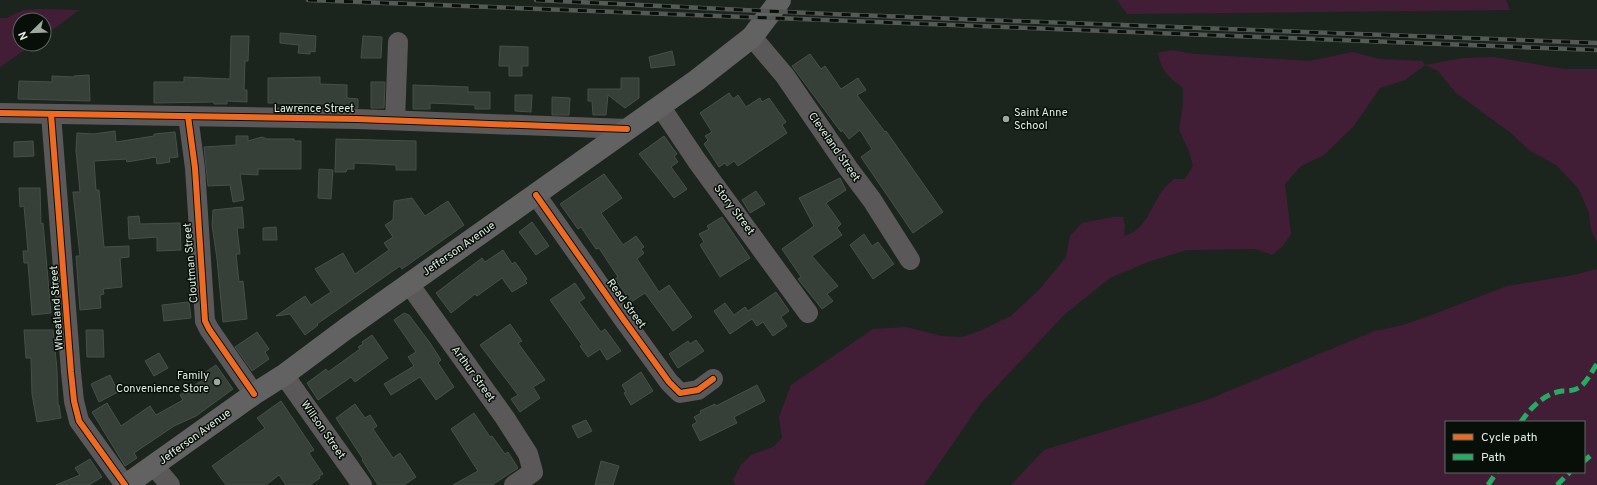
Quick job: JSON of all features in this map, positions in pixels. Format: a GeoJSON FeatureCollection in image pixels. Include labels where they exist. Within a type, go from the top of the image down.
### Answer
{"type":"FeatureCollection","features":[{"type":"Feature","properties":{"kind":"main road","name":"Jefferson Avenue"},"geometry":{"type":"LineString","coordinates":[[126,485],[254,394],[284,375],[347,328],[697,80],[755,33],[780,0]]}},
{"type":"Feature","properties":{"kind":"street","name":"Cleveland Street"},"geometry":{"type":"LineString","coordinates":[[755,33],[848,168],[872,200],[910,260]]}},
{"type":"Feature","properties":{"kind":"street"},"geometry":{"type":"LineString","coordinates":[[395,120],[398,42]]}},
{"type":"Feature","properties":{"kind":"street","name":"Story Street"},"geometry":{"type":"LineString","coordinates":[[660,106],[701,166],[808,313]]}},
{"type":"Feature","properties":{"kind":"street","name":"Lawrence Street"},"geometry":{"type":"LineString","coordinates":[[0,114],[395,120],[628,129]]}},
{"type":"Feature","properties":{"kind":"street","name":"Wheatland Street"},"geometry":{"type":"LineString","coordinates":[[51,114],[71,372],[77,415],[84,428],[126,485]]}},
{"type":"Feature","properties":{"kind":"street","name":"Cloutman Street"},"geometry":{"type":"LineString","coordinates":[[188,116],[195,168],[205,321],[254,394]]}},
{"type":"Feature","properties":{"kind":"street","name":"Read Street"},"geometry":{"type":"LineString","coordinates":[[536,195],[624,320],[670,382],[680,393],[698,390],[713,379]]}},
{"type":"Feature","properties":{"kind":"street","name":"Arthur Street"},"geometry":{"type":"LineString","coordinates":[[410,284],[505,418],[528,454],[533,472],[514,485]]}},
{"type":"Feature","properties":{"kind":"street","name":"Willson Street"},"geometry":{"type":"LineString","coordinates":[[284,375],[362,485]]}},
{"type":"Feature","properties":{"kind":"street"},"geometry":{"type":"LineString","coordinates":[[154,466],[170,485]]}},
{"type":"Feature","properties":{"kind":"shaded area"},"geometry":{"type":"Polygon","coordinates":[[[1117,0],[1506,0],[1510,10],[1127,14],[1117,0]]]}},
{"type":"Feature","properties":{"kind":"shaded area"},"geometry":{"type":"Polygon","coordinates":[[[23,10],[79,10],[52,30],[52,12],[19,12],[23,10]]]}},
{"type":"Feature","properties":{"kind":"shaded area"},"geometry":{"type":"Polygon","coordinates":[[[12,16],[12,52],[22,52],[0,67],[0,18],[7,18],[12,16]]]}},
{"type":"Feature","properties":{"kind":"shaded area"},"geometry":{"type":"Polygon","coordinates":[[[1172,50],[1194,54],[1310,61],[1352,52],[1380,59],[1422,61],[1425,65],[1405,80],[1380,88],[1353,127],[1324,155],[1301,166],[1285,184],[1291,234],[1282,247],[1272,255],[1256,249],[1187,250],[1148,262],[1110,278],[1065,314],[981,403],[924,485],[735,485],[733,480],[741,465],[751,455],[773,447],[782,438],[779,417],[791,385],[873,329],[906,327],[941,336],[962,337],[980,331],[1011,316],[1039,290],[1066,257],[1070,236],[1082,223],[1113,217],[1123,217],[1125,226],[1124,236],[1138,229],[1164,189],[1174,179],[1185,179],[1193,166],[1189,151],[1179,130],[1183,104],[1183,88],[1166,73],[1159,59],[1158,53],[1172,50]]]}},
{"type":"Feature","properties":{"kind":"shaded area"},"geometry":{"type":"Polygon","coordinates":[[[1494,57],[1564,69],[1597,69],[1597,243],[1591,229],[1589,213],[1578,188],[1556,165],[1529,150],[1511,133],[1456,93],[1438,71],[1425,65],[1463,58],[1494,57]]]}},
{"type":"Feature","properties":{"kind":"shaded area"},"geometry":{"type":"Polygon","coordinates":[[[1597,269],[1597,485],[1011,485],[1044,450],[1207,400],[1375,331],[1403,325],[1507,286],[1574,275],[1597,269]]]}},
{"type":"Feature","properties":{"kind":"building"},"geometry":{"type":"Polygon","coordinates":[[[280,33],[316,36],[315,52],[310,51],[310,54],[298,53],[299,45],[280,43],[280,33]]]}},
{"type":"Feature","properties":{"kind":"building"},"geometry":{"type":"Polygon","coordinates":[[[231,36],[249,36],[248,61],[245,61],[244,90],[247,90],[247,102],[227,101],[227,104],[214,104],[214,102],[154,103],[154,82],[184,82],[184,77],[230,79],[231,36]]]}},
{"type":"Feature","properties":{"kind":"building"},"geometry":{"type":"Polygon","coordinates":[[[363,36],[382,37],[381,58],[361,58],[363,36]]]}},
{"type":"Feature","properties":{"kind":"building"},"geometry":{"type":"Polygon","coordinates":[[[500,46],[528,47],[528,66],[522,66],[522,76],[509,76],[509,66],[499,66],[500,46]]]}},
{"type":"Feature","properties":{"kind":"building"},"geometry":{"type":"Polygon","coordinates":[[[672,51],[675,65],[651,68],[649,57],[672,51]]]}},
{"type":"Feature","properties":{"kind":"building"},"geometry":{"type":"Polygon","coordinates":[[[810,54],[821,69],[825,66],[841,89],[858,78],[866,90],[857,95],[885,132],[886,131],[943,212],[913,233],[861,157],[872,149],[860,130],[849,139],[842,130],[841,132],[792,66],[810,54]]]}},
{"type":"Feature","properties":{"kind":"building"},"geometry":{"type":"Polygon","coordinates":[[[89,75],[90,101],[18,99],[19,81],[52,82],[52,76],[74,77],[89,75]]]}},
{"type":"Feature","properties":{"kind":"building"},"geometry":{"type":"Polygon","coordinates":[[[320,77],[320,84],[347,85],[347,98],[358,99],[358,108],[334,107],[329,106],[329,104],[268,103],[268,78],[320,77]]]}},
{"type":"Feature","properties":{"kind":"building"},"geometry":{"type":"Polygon","coordinates":[[[621,78],[639,78],[639,98],[625,108],[608,95],[606,115],[593,115],[592,101],[588,101],[588,89],[621,89],[621,78]]]}},
{"type":"Feature","properties":{"kind":"building"},"geometry":{"type":"Polygon","coordinates":[[[371,82],[385,82],[384,108],[371,108],[371,82]]]}},
{"type":"Feature","properties":{"kind":"building"},"geometry":{"type":"Polygon","coordinates":[[[413,85],[468,87],[468,92],[490,92],[490,109],[475,109],[475,105],[430,103],[430,109],[413,109],[413,85]]]}},
{"type":"Feature","properties":{"kind":"building"},"geometry":{"type":"Polygon","coordinates":[[[729,93],[733,99],[738,95],[746,107],[760,98],[762,102],[769,98],[786,122],[782,125],[787,133],[738,166],[734,161],[727,166],[725,163],[719,167],[704,144],[708,140],[705,136],[712,132],[700,113],[729,93]]]}},
{"type":"Feature","properties":{"kind":"building"},"geometry":{"type":"Polygon","coordinates":[[[515,95],[532,95],[531,112],[515,111],[515,95]]]}},
{"type":"Feature","properties":{"kind":"building"},"geometry":{"type":"Polygon","coordinates":[[[552,97],[570,98],[569,115],[552,115],[552,97]]]}},
{"type":"Feature","properties":{"kind":"building"},"geometry":{"type":"Polygon","coordinates":[[[115,131],[116,142],[154,136],[154,134],[175,132],[178,157],[169,158],[170,162],[157,164],[156,157],[127,162],[126,159],[94,161],[96,190],[99,190],[104,247],[129,246],[129,257],[120,258],[122,287],[103,289],[104,294],[100,295],[101,308],[80,310],[76,256],[80,256],[73,192],[80,192],[76,150],[77,133],[94,134],[115,131]]]}},
{"type":"Feature","properties":{"kind":"building"},"geometry":{"type":"Polygon","coordinates":[[[236,136],[248,136],[248,141],[262,137],[267,139],[294,139],[294,141],[301,141],[301,169],[258,169],[258,175],[240,174],[244,200],[233,202],[230,185],[208,186],[204,147],[236,145],[236,136]]]}},
{"type":"Feature","properties":{"kind":"building"},"geometry":{"type":"Polygon","coordinates":[[[664,136],[677,154],[674,156],[678,162],[671,167],[687,189],[674,198],[639,154],[664,136]]]}},
{"type":"Feature","properties":{"kind":"building"},"geometry":{"type":"Polygon","coordinates":[[[336,139],[416,141],[416,170],[396,170],[396,165],[354,163],[354,169],[347,169],[346,172],[335,172],[336,139]]]}},
{"type":"Feature","properties":{"kind":"building"},"geometry":{"type":"Polygon","coordinates":[[[33,141],[34,156],[14,157],[14,142],[33,141]]]}},
{"type":"Feature","properties":{"kind":"building"},"geometry":{"type":"Polygon","coordinates":[[[319,169],[333,170],[331,199],[318,198],[319,169]]]}},
{"type":"Feature","properties":{"kind":"building"},"geometry":{"type":"Polygon","coordinates":[[[604,174],[622,198],[601,213],[623,245],[636,236],[644,247],[641,249],[644,253],[637,259],[659,292],[669,285],[692,317],[673,331],[645,293],[631,302],[615,279],[618,277],[599,248],[596,249],[581,227],[578,229],[560,204],[604,174]]]}},
{"type":"Feature","properties":{"kind":"building"},"geometry":{"type":"Polygon","coordinates":[[[840,178],[846,190],[826,203],[841,224],[837,228],[842,235],[812,256],[838,286],[827,294],[833,301],[822,309],[798,279],[801,277],[782,249],[814,226],[799,198],[840,178]]]}},
{"type":"Feature","properties":{"kind":"building"},"geometry":{"type":"Polygon","coordinates":[[[19,188],[40,188],[41,224],[43,223],[51,313],[32,315],[28,263],[24,263],[23,251],[28,251],[24,206],[20,207],[19,188]]]}},
{"type":"Feature","properties":{"kind":"building"},"geometry":{"type":"Polygon","coordinates":[[[756,191],[765,204],[750,213],[742,200],[756,191]]]}},
{"type":"Feature","properties":{"kind":"building"},"geometry":{"type":"Polygon","coordinates":[[[412,198],[425,216],[448,201],[464,225],[402,269],[400,266],[317,324],[318,325],[305,335],[290,314],[276,316],[305,296],[311,305],[331,292],[315,269],[343,253],[355,274],[389,250],[384,243],[393,237],[385,225],[393,220],[394,201],[412,198]]]}},
{"type":"Feature","properties":{"kind":"building"},"geometry":{"type":"Polygon","coordinates":[[[242,207],[244,228],[237,228],[240,254],[236,254],[239,282],[243,281],[247,319],[223,322],[212,225],[213,210],[242,207]]]}},
{"type":"Feature","properties":{"kind":"building"},"geometry":{"type":"Polygon","coordinates":[[[139,216],[140,224],[180,223],[181,250],[157,251],[157,237],[129,239],[128,217],[139,216]]]}},
{"type":"Feature","properties":{"kind":"building"},"geometry":{"type":"Polygon","coordinates":[[[722,217],[750,258],[720,277],[700,245],[704,242],[699,234],[709,229],[707,226],[722,217]]]}},
{"type":"Feature","properties":{"kind":"building"},"geometry":{"type":"Polygon","coordinates":[[[532,222],[549,246],[536,255],[519,232],[532,222]]]}},
{"type":"Feature","properties":{"kind":"building"},"geometry":{"type":"Polygon","coordinates":[[[276,227],[277,240],[263,240],[263,228],[276,227]]]}},
{"type":"Feature","properties":{"kind":"building"},"geometry":{"type":"Polygon","coordinates":[[[864,234],[872,246],[878,242],[894,264],[873,279],[850,245],[864,234]]]}},
{"type":"Feature","properties":{"kind":"building"},"geometry":{"type":"Polygon","coordinates":[[[503,250],[512,264],[515,262],[527,279],[525,280],[527,283],[512,292],[502,278],[477,296],[475,294],[451,313],[436,293],[482,258],[485,262],[503,250]]]}},
{"type":"Feature","properties":{"kind":"building"},"geometry":{"type":"Polygon","coordinates":[[[575,283],[585,298],[579,302],[601,332],[605,329],[621,351],[607,360],[600,349],[588,357],[580,346],[582,345],[550,300],[575,283]]]}},
{"type":"Feature","properties":{"kind":"building"},"geometry":{"type":"Polygon","coordinates":[[[776,292],[789,311],[781,317],[787,326],[773,336],[763,322],[757,326],[752,319],[730,334],[714,311],[725,303],[734,315],[745,307],[748,311],[776,292]]]}},
{"type":"Feature","properties":{"kind":"building"},"geometry":{"type":"Polygon","coordinates":[[[189,302],[191,318],[164,321],[162,305],[189,302]]]}},
{"type":"Feature","properties":{"kind":"building"},"geometry":{"type":"Polygon","coordinates":[[[404,313],[409,315],[430,343],[441,360],[438,363],[454,387],[436,400],[420,377],[391,395],[384,384],[414,366],[408,357],[416,352],[394,320],[404,313]]]}},
{"type":"Feature","properties":{"kind":"building"},"geometry":{"type":"Polygon","coordinates":[[[510,324],[522,341],[518,343],[545,380],[533,387],[540,398],[520,412],[511,399],[518,395],[480,345],[510,324]]]}},
{"type":"Feature","properties":{"kind":"building"},"geometry":{"type":"Polygon","coordinates":[[[24,330],[53,330],[57,369],[58,405],[61,418],[37,422],[32,394],[31,358],[26,358],[24,330]]]}},
{"type":"Feature","properties":{"kind":"building"},"geometry":{"type":"Polygon","coordinates":[[[86,330],[103,330],[104,357],[87,357],[86,330]]]}},
{"type":"Feature","properties":{"kind":"building"},"geometry":{"type":"Polygon","coordinates":[[[257,332],[269,349],[265,352],[269,359],[252,371],[235,347],[257,332]]]}},
{"type":"Feature","properties":{"kind":"building"},"geometry":{"type":"Polygon","coordinates":[[[372,335],[388,358],[355,382],[351,377],[318,400],[307,383],[326,369],[328,372],[360,349],[358,347],[363,344],[362,342],[372,335]]]}},
{"type":"Feature","properties":{"kind":"building"},"geometry":{"type":"Polygon","coordinates":[[[696,340],[704,351],[678,368],[669,354],[688,341],[690,344],[696,340]]]}},
{"type":"Feature","properties":{"kind":"building"},"geometry":{"type":"Polygon","coordinates":[[[159,353],[168,368],[154,376],[145,361],[159,353]]]}},
{"type":"Feature","properties":{"kind":"building"},"geometry":{"type":"Polygon","coordinates":[[[216,365],[233,389],[196,416],[174,426],[134,453],[137,458],[125,466],[92,412],[107,403],[121,426],[150,406],[156,415],[183,400],[180,395],[204,379],[201,375],[216,365]]]}},
{"type":"Feature","properties":{"kind":"building"},"geometry":{"type":"Polygon","coordinates":[[[641,372],[653,391],[631,405],[624,393],[626,392],[622,385],[641,372]]]}},
{"type":"Feature","properties":{"kind":"building"},"geometry":{"type":"Polygon","coordinates":[[[110,375],[118,392],[99,402],[91,384],[110,375]]]}},
{"type":"Feature","properties":{"kind":"building"},"geometry":{"type":"Polygon","coordinates":[[[757,385],[765,401],[734,417],[737,423],[700,441],[692,425],[697,422],[694,417],[701,413],[700,411],[715,404],[716,406],[757,385]]]}},
{"type":"Feature","properties":{"kind":"building"},"geometry":{"type":"Polygon","coordinates":[[[281,401],[314,450],[309,453],[323,474],[310,485],[286,485],[279,475],[266,485],[226,485],[212,466],[265,428],[257,418],[281,401]]]}},
{"type":"Feature","properties":{"kind":"building"},"geometry":{"type":"Polygon","coordinates":[[[355,404],[365,418],[370,415],[377,426],[373,429],[393,458],[400,453],[416,477],[404,485],[378,485],[336,418],[355,404]]]}},
{"type":"Feature","properties":{"kind":"building"},"geometry":{"type":"Polygon","coordinates":[[[474,413],[490,437],[492,436],[505,454],[508,452],[518,468],[492,485],[453,485],[478,471],[451,429],[474,413]]]}},
{"type":"Feature","properties":{"kind":"building"},"geometry":{"type":"Polygon","coordinates":[[[586,420],[592,431],[578,438],[572,426],[586,420]]]}},
{"type":"Feature","properties":{"kind":"building"},"geometry":{"type":"Polygon","coordinates":[[[90,459],[102,477],[89,485],[56,485],[80,475],[75,468],[90,459]]]}},
{"type":"Feature","properties":{"kind":"building"},"geometry":{"type":"Polygon","coordinates":[[[601,461],[619,466],[613,485],[595,485],[601,461]]]}},
{"type":"Feature","properties":{"kind":"railway"},"geometry":{"type":"LineString","coordinates":[[308,0],[1597,50]]}},
{"type":"Feature","properties":{"kind":"railway"},"geometry":{"type":"LineString","coordinates":[[536,0],[829,14],[1597,43]]}},
{"type":"Feature","properties":{"kind":"marked path"},"geometry":{"type":"LineString","coordinates":[[1522,421],[1538,402],[1549,395],[1562,391],[1574,390],[1583,385],[1597,364]]}},
{"type":"Feature","properties":{"kind":"marked path"},"geometry":{"type":"LineString","coordinates":[[1585,460],[1590,456]]}},
{"type":"Feature","properties":{"kind":"marked path"},"geometry":{"type":"LineString","coordinates":[[1488,485],[1496,473]]}},
{"type":"Feature","properties":{"kind":"marked path"},"geometry":{"type":"LineString","coordinates":[[1557,485],[1569,473]]}},
{"type":"Feature","properties":{"kind":"cycle path"},"geometry":{"type":"LineString","coordinates":[[0,113],[357,119],[627,129]]}},
{"type":"Feature","properties":{"kind":"cycle path"},"geometry":{"type":"LineString","coordinates":[[51,114],[74,401],[79,421],[125,485]]}},
{"type":"Feature","properties":{"kind":"cycle path"},"geometry":{"type":"LineString","coordinates":[[188,116],[195,168],[205,321],[254,394]]}},
{"type":"Feature","properties":{"kind":"cycle path"},"geometry":{"type":"LineString","coordinates":[[536,195],[669,382],[680,393],[698,390],[713,379]]}},
{"type":"Feature","properties":{"kind":"place","name":"Saint Anne School"},"geometry":{"type":"Point","coordinates":[1006,119]}},
{"type":"Feature","properties":{"kind":"place","name":"Family Convenience Store"},"geometry":{"type":"Point","coordinates":[217,382]}}]}
